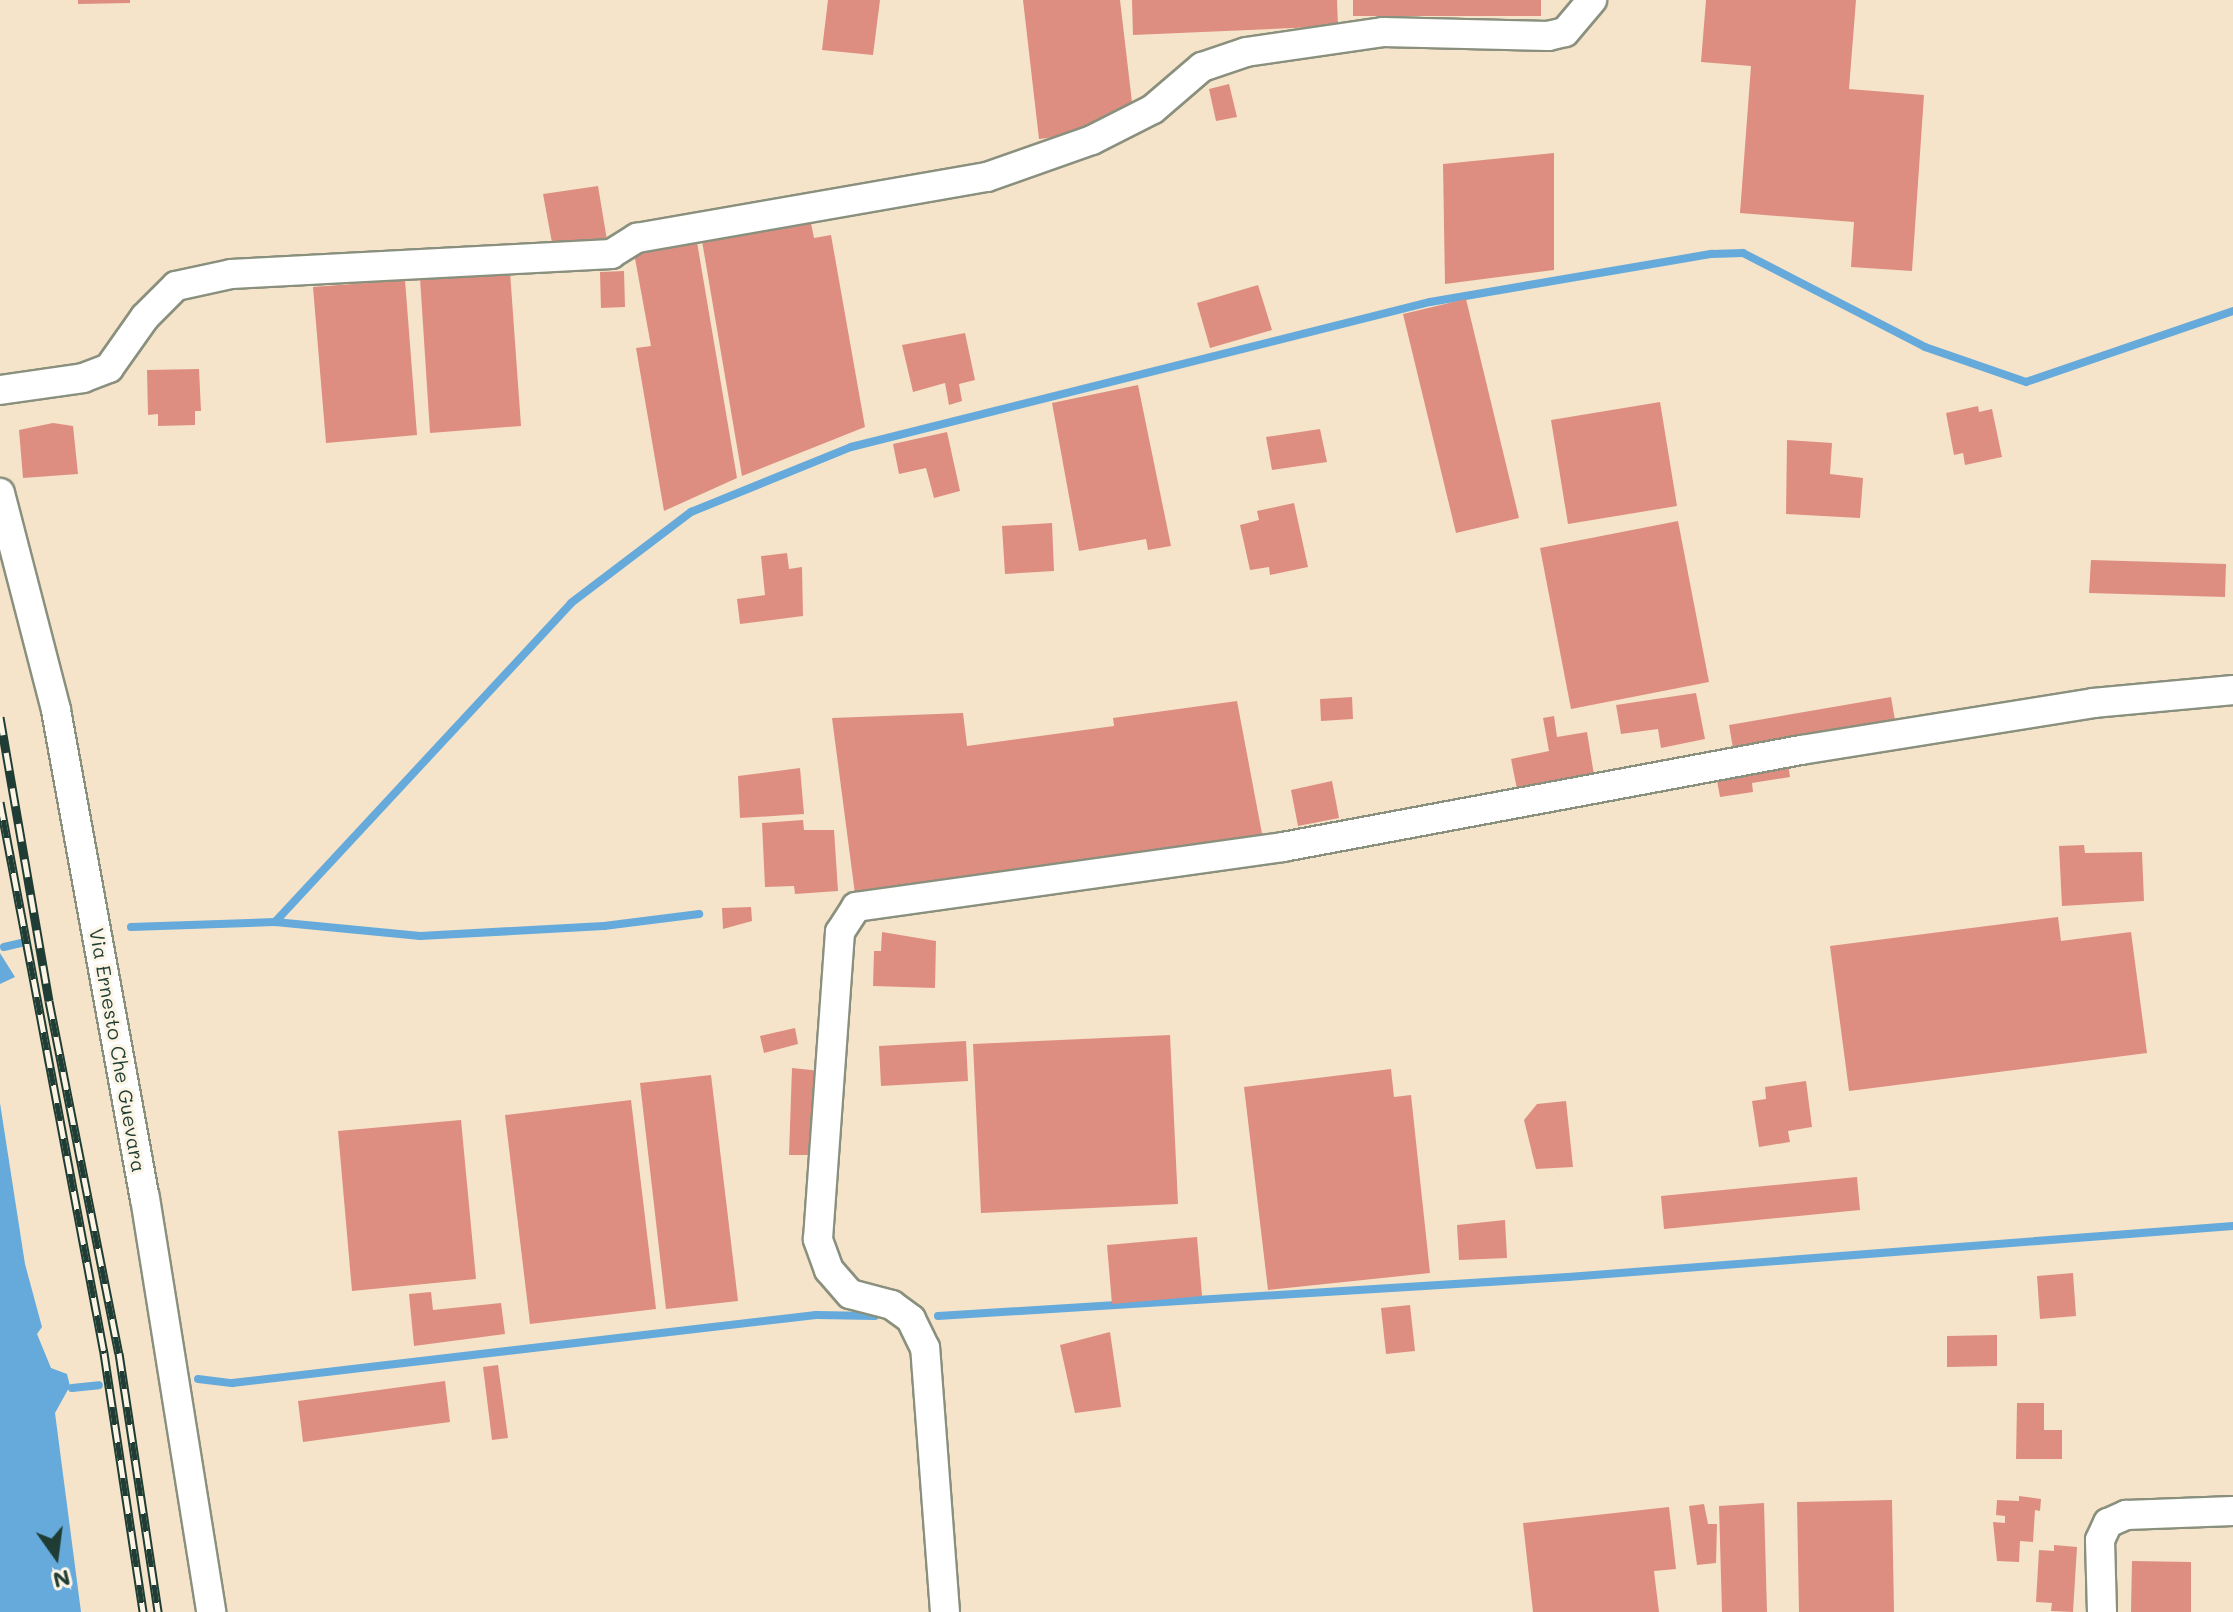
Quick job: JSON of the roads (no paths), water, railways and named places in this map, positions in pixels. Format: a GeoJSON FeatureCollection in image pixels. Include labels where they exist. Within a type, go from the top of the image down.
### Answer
{"type":"FeatureCollection","features":[{"type":"Feature","properties":{"kind":"street"},"geometry":{"type":"LineString","coordinates":[[0,390],[83,378],[109,368],[145,317],[176,286],[231,274],[611,254],[637,238],[987,177],[1092,140],[1153,109],[1202,67],[1246,52],[1383,32],[1548,36],[1565,32],[1592,0]]}},
{"type":"Feature","properties":{"kind":"street","name":"Via Ernesto Che Guevara"},"geometry":{"type":"LineString","coordinates":[[0,493],[56,710],[145,1198],[211,1612]]}},
{"type":"Feature","properties":{"kind":"street"},"geometry":{"type":"LineString","coordinates":[[945,1612],[925,1348],[911,1319],[902,1312],[850,1294],[829,1270],[818,1239],[840,932],[856,907],[1283,847],[1801,750],[2062,708],[2233,690]]}},
{"type":"Feature","properties":{"kind":"street"},"geometry":{"type":"LineString","coordinates":[[2102,1612],[2100,1540],[2108,1523],[2126,1515],[2233,1511]]}},
{"type":"Feature","properties":{"kind":"water"},"geometry":{"type":"Polygon","coordinates":[[[0,953],[15,977],[0,984],[0,953]]]}},
{"type":"Feature","properties":{"kind":"water"},"geometry":{"type":"Polygon","coordinates":[[[0,1103],[25,1264],[42,1327],[37,1334],[51,1368],[67,1374],[70,1386],[55,1413],[81,1612],[0,1612],[0,1103]]]}},
{"type":"Feature","properties":{"kind":"waterway"},"geometry":{"type":"LineString","coordinates":[[275,922],[571,603],[691,512],[851,447],[1430,302],[1712,254],[1743,253],[1925,347],[2026,382],[2233,311]]}},
{"type":"Feature","properties":{"kind":"waterway"},"geometry":{"type":"LineString","coordinates":[[131,927],[275,922],[420,936],[604,926],[699,914]]}},
{"type":"Feature","properties":{"kind":"waterway"},"geometry":{"type":"LineString","coordinates":[[4,947],[22,943]]}},
{"type":"Feature","properties":{"kind":"waterway"},"geometry":{"type":"LineString","coordinates":[[938,1316],[1568,1277],[2233,1226]]}},
{"type":"Feature","properties":{"kind":"waterway"},"geometry":{"type":"LineString","coordinates":[[198,1379],[232,1383],[816,1315],[875,1316]]}},
{"type":"Feature","properties":{"kind":"waterway"},"geometry":{"type":"LineString","coordinates":[[72,1388],[99,1385]]}},
{"type":"Feature","properties":{"kind":"railway"},"geometry":{"type":"LineString","coordinates":[[0,717],[49,1001],[119,1353],[158,1612]]}},
{"type":"Feature","properties":{"kind":"railway"},"geometry":{"type":"LineString","coordinates":[[0,802],[104,1353],[143,1612]]}}]}
